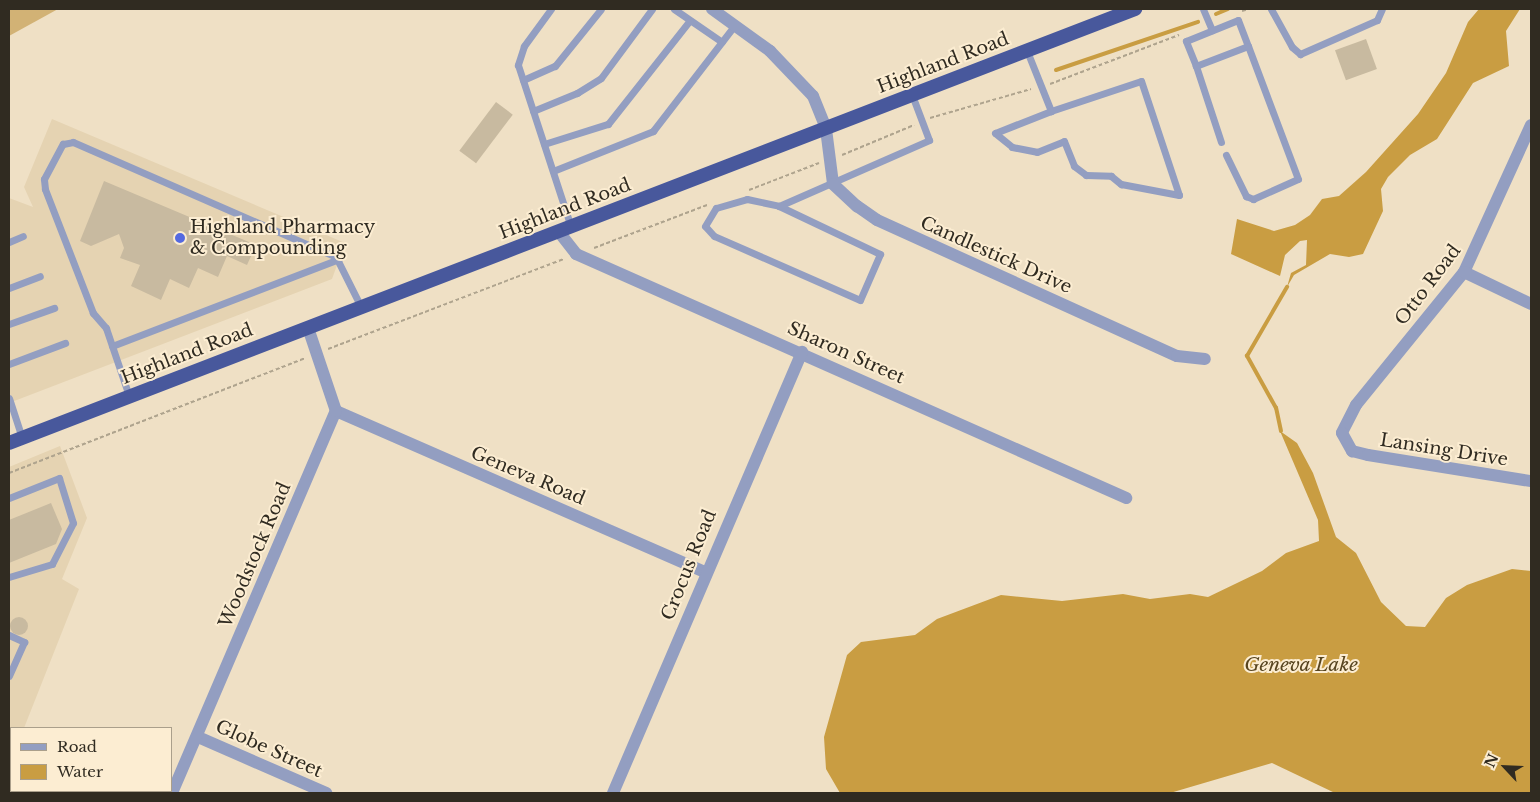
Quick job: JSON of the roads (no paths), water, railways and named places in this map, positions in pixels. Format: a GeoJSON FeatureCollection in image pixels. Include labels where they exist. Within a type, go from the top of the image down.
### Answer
{"type":"FeatureCollection","features":[{"type":"Feature","properties":{"kind":"highway","name":"Highland Road"},"geometry":{"type":"LineString","coordinates":[[15,440],[565,230],[1135,9]]}},
{"type":"Feature","properties":{"kind":"street"},"geometry":{"type":"LineString","coordinates":[[712,9],[797,76],[813,96],[826,129],[828,160],[833,184]]}},
{"type":"Feature","properties":{"kind":"street","name":"Otto Road"},"geometry":{"type":"LineString","coordinates":[[1352,451],[1343,441],[1346,421],[1464,272],[1531,125]]}},
{"type":"Feature","properties":{"kind":"street","name":"Candlestick Drive"},"geometry":{"type":"LineString","coordinates":[[833,184],[877,220],[1177,356],[1205,359]]}},
{"type":"Feature","properties":{"kind":"street","name":"Sharon Street"},"geometry":{"type":"LineString","coordinates":[[565,230],[576,254],[802,352],[1126,498]]}},
{"type":"Feature","properties":{"kind":"street"},"geometry":{"type":"LineString","coordinates":[[1464,272],[1531,304]]}},
{"type":"Feature","properties":{"kind":"street"},"geometry":{"type":"LineString","coordinates":[[308,328],[336,411]]}},
{"type":"Feature","properties":{"kind":"street","name":"Crocus Road"},"geometry":{"type":"LineString","coordinates":[[613,793],[706,572],[802,352]]}},
{"type":"Feature","properties":{"kind":"street","name":"Geneva Road"},"geometry":{"type":"LineString","coordinates":[[336,411],[706,572]]}},
{"type":"Feature","properties":{"kind":"street","name":"Woodstock Road"},"geometry":{"type":"LineString","coordinates":[[172,793],[198,737],[336,411]]}},
{"type":"Feature","properties":{"kind":"street","name":"Lansing Drive"},"geometry":{"type":"LineString","coordinates":[[1352,451],[1531,481]]}},
{"type":"Feature","properties":{"kind":"street","name":"Globe Street"},"geometry":{"type":"LineString","coordinates":[[198,737],[326,793]]}},
{"type":"Feature","properties":{"kind":"lane"},"geometry":{"type":"LineString","coordinates":[[551,9],[518,58],[523,80],[553,171],[565,230]]}},
{"type":"Feature","properties":{"kind":"lane"},"geometry":{"type":"LineString","coordinates":[[523,80],[555,66],[601,9]]}},
{"type":"Feature","properties":{"kind":"lane"},"geometry":{"type":"LineString","coordinates":[[533,111],[577,94],[601,78],[652,9]]}},
{"type":"Feature","properties":{"kind":"lane"},"geometry":{"type":"LineString","coordinates":[[674,9],[722,42]]}},
{"type":"Feature","properties":{"kind":"lane"},"geometry":{"type":"LineString","coordinates":[[1204,9],[1212,30]]}},
{"type":"Feature","properties":{"kind":"lane"},"geometry":{"type":"LineString","coordinates":[[1271,9],[1292,47],[1300,54],[1377,20],[1382,9]]}},
{"type":"Feature","properties":{"kind":"lane"},"geometry":{"type":"LineString","coordinates":[[544,144],[608,124],[690,20]]}},
{"type":"Feature","properties":{"kind":"lane"},"geometry":{"type":"LineString","coordinates":[[1222,142],[1186,41],[1238,20],[1298,179],[1253,199],[1246,196],[1226,155]]}},
{"type":"Feature","properties":{"kind":"lane"},"geometry":{"type":"LineString","coordinates":[[553,171],[645,137],[734,25]]}},
{"type":"Feature","properties":{"kind":"lane"},"geometry":{"type":"LineString","coordinates":[[1196,66],[1248,46]]}},
{"type":"Feature","properties":{"kind":"lane"},"geometry":{"type":"LineString","coordinates":[[1027,51],[1051,111]]}},
{"type":"Feature","properties":{"kind":"lane"},"geometry":{"type":"LineString","coordinates":[[1141,81],[1179,195],[1121,184],[1111,176],[1086,176],[1074,166],[1064,140],[1037,152],[1012,147],[995,133],[1051,111],[1141,81]]}},
{"type":"Feature","properties":{"kind":"lane"},"geometry":{"type":"LineString","coordinates":[[779,206],[880,254],[860,300],[714,236],[705,226],[716,208],[747,199],[779,206],[833,184],[929,140],[912,95]]}},
{"type":"Feature","properties":{"kind":"lane"},"geometry":{"type":"LineString","coordinates":[[129,396],[112,346],[93,313],[44,185],[63,144],[73,142],[339,259],[361,307]]}},
{"type":"Feature","properties":{"kind":"lane"},"geometry":{"type":"LineString","coordinates":[[9,242],[23,236]]}},
{"type":"Feature","properties":{"kind":"lane"},"geometry":{"type":"LineString","coordinates":[[112,346],[339,259]]}},
{"type":"Feature","properties":{"kind":"lane"},"geometry":{"type":"LineString","coordinates":[[9,288],[40,276]]}},
{"type":"Feature","properties":{"kind":"lane"},"geometry":{"type":"LineString","coordinates":[[9,324],[54,308]]}},
{"type":"Feature","properties":{"kind":"lane"},"geometry":{"type":"LineString","coordinates":[[9,364],[64,343]]}},
{"type":"Feature","properties":{"kind":"lane"},"geometry":{"type":"LineString","coordinates":[[9,398],[15,440]]}},
{"type":"Feature","properties":{"kind":"lane"},"geometry":{"type":"LineString","coordinates":[[9,498],[59,478],[73,523],[52,564],[9,577]]}},
{"type":"Feature","properties":{"kind":"lane"},"geometry":{"type":"LineString","coordinates":[[9,635],[24,642],[9,676]]}},
{"type":"Feature","properties":{"kind":"water"},"geometry":{"type":"Polygon","coordinates":[[[1479,9],[1520,9],[1506,31],[1509,66],[1473,83],[1437,139],[1410,155],[1388,177],[1381,189],[1383,211],[1363,254],[1349,257],[1330,254],[1294,275],[1287,287],[1291,273],[1306,265],[1307,240],[1300,241],[1285,255],[1280,276],[1231,254],[1237,219],[1274,231],[1295,225],[1310,215],[1322,199],[1339,196],[1366,172],[1418,114],[1446,73],[1468,22],[1479,9]]]}},
{"type":"Feature","properties":{"kind":"water","name":"Geneva Lake"},"geometry":{"type":"Polygon","coordinates":[[[1280,431],[1297,443],[1313,473],[1336,537],[1356,553],[1381,602],[1406,626],[1425,627],[1446,598],[1467,585],[1512,569],[1531,571],[1531,793],[1335,793],[1272,763],[1170,793],[840,793],[826,769],[824,737],[847,655],[861,642],[915,635],[937,619],[1001,595],[1062,601],[1123,594],[1150,599],[1190,594],[1208,597],[1262,571],[1286,553],[1319,541],[1318,520],[1280,431]]]}},
{"type":"Feature","properties":{"kind":"waterway"},"geometry":{"type":"LineString","coordinates":[[1216,14],[1228,9]]}},
{"type":"Feature","properties":{"kind":"waterway"},"geometry":{"type":"LineString","coordinates":[[1056,70],[1198,22]]}},
{"type":"Feature","properties":{"kind":"waterway"},"geometry":{"type":"LineString","coordinates":[[1281,431],[1276,408],[1247,356],[1287,287]]}},
{"type":"Feature","properties":{"kind":"place","name":"Highland Pharmacy & Compounding"},"geometry":{"type":"Point","coordinates":[180,238]}}]}
